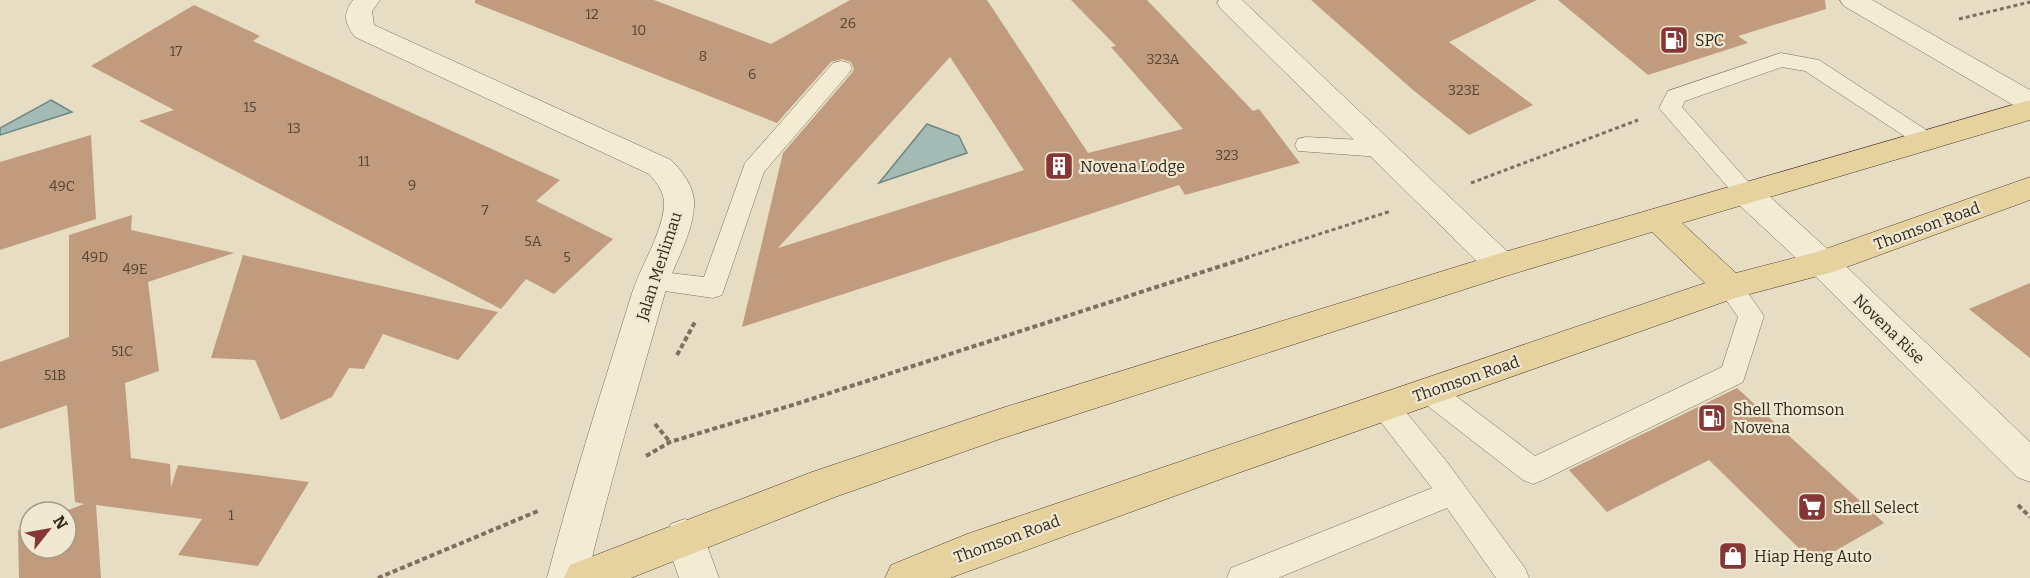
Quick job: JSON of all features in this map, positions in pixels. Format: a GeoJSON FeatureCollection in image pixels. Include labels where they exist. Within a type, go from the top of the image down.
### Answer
{"type":"FeatureCollection","features":[{"type":"Feature","properties":{"kind":"main road"},"geometry":{"type":"LineString","coordinates":[[584,578],[685,537],[931,446],[1501,265],[2030,110]]}},
{"type":"Feature","properties":{"kind":"main road","name":"Thomson Road"},"geometry":{"type":"LineString","coordinates":[[905,578],[967,552],[1730,287],[1822,263],[2030,188]]}},
{"type":"Feature","properties":{"kind":"main road"},"geometry":{"type":"LineString","coordinates":[[1656,218],[1730,287]]}},
{"type":"Feature","properties":{"kind":"street","name":"Jalan Merlimau"},"geometry":{"type":"LineString","coordinates":[[367,0],[358,9],[357,17],[364,30],[660,166],[671,178],[677,192],[679,208],[652,281],[607,438],[588,490],[567,578]]}},
{"type":"Feature","properties":{"kind":"street"},"geometry":{"type":"LineString","coordinates":[[1853,0],[2030,102]]}},
{"type":"Feature","properties":{"kind":"street"},"geometry":{"type":"LineString","coordinates":[[1230,3],[1501,265]]}},
{"type":"Feature","properties":{"kind":"street","name":"Novena Rise"},"geometry":{"type":"LineString","coordinates":[[1747,194],[1822,263],[2030,466]]}},
{"type":"Feature","properties":{"kind":"street"},"geometry":{"type":"LineString","coordinates":[[685,537],[699,578]]}},
{"type":"Feature","properties":{"kind":"lane"},"geometry":{"type":"LineString","coordinates":[[1747,194],[1670,108],[1676,96],[1781,60],[1811,65],[1926,140]]}},
{"type":"Feature","properties":{"kind":"lane"},"geometry":{"type":"LineString","coordinates":[[652,281],[713,288],[753,169],[840,68]]}},
{"type":"Feature","properties":{"kind":"lane"},"geometry":{"type":"LineString","coordinates":[[1306,145],[1381,149]]}},
{"type":"Feature","properties":{"kind":"lane"},"geometry":{"type":"LineString","coordinates":[[1430,392],[1533,471],[1732,374],[1751,316],[1730,287]]}},
{"type":"Feature","properties":{"kind":"lane"},"geometry":{"type":"LineString","coordinates":[[1386,408],[1514,578]]}},
{"type":"Feature","properties":{"kind":"lane"},"geometry":{"type":"LineString","coordinates":[[1242,578],[1452,493]]}},
{"type":"Feature","properties":{"kind":"path"},"geometry":{"type":"LineString","coordinates":[[1956,20],[2030,2]]}},
{"type":"Feature","properties":{"kind":"path"},"geometry":{"type":"LineString","coordinates":[[674,360],[713,288]]}},
{"type":"Feature","properties":{"kind":"path"},"geometry":{"type":"LineString","coordinates":[[652,419],[670,442]]}},
{"type":"Feature","properties":{"kind":"water"},"geometry":{"type":"Polygon","coordinates":[[[51,100],[72,112],[0,135],[0,128],[51,100]]]}},
{"type":"Feature","properties":{"kind":"water"},"geometry":{"type":"Polygon","coordinates":[[[927,124],[959,136],[967,153],[879,183],[927,124]]]}},
{"type":"Feature","properties":{"kind":"building"},"geometry":{"type":"Polygon","coordinates":[[[475,0],[654,0],[771,44],[850,0],[987,0],[1088,153],[1183,129],[1111,47],[1116,46],[1071,0],[1147,0],[1253,111],[1259,109],[1300,163],[1185,195],[1179,185],[742,327],[783,153],[851,74],[854,69],[851,62],[842,59],[831,62],[777,123],[475,3],[475,0]],[[950,57],[778,248],[1024,170],[950,57]]]}},
{"type":"Feature","properties":{"kind":"building"},"geometry":{"type":"Polygon","coordinates":[[[1311,0],[1537,0],[1449,42],[1533,105],[1469,135],[1413,90],[1311,0]]]}},
{"type":"Feature","properties":{"kind":"building"},"geometry":{"type":"Polygon","coordinates":[[[1558,0],[1825,0],[1826,9],[1738,36],[1748,43],[1648,75],[1558,0]]]}},
{"type":"Feature","properties":{"kind":"building"},"geometry":{"type":"Polygon","coordinates":[[[194,5],[260,36],[253,41],[560,180],[536,201],[613,239],[554,294],[526,279],[501,309],[139,121],[174,110],[91,66],[194,5]]]}},
{"type":"Feature","properties":{"kind":"building"},"geometry":{"type":"Polygon","coordinates":[[[91,135],[96,219],[0,250],[0,162],[91,135]]]}},
{"type":"Feature","properties":{"kind":"building"},"geometry":{"type":"Polygon","coordinates":[[[132,215],[131,230],[234,253],[148,282],[159,371],[125,383],[131,458],[170,464],[171,487],[178,465],[309,482],[258,566],[178,555],[202,519],[96,505],[101,578],[19,578],[19,560],[78,560],[78,506],[84,504],[75,500],[67,405],[0,429],[0,362],[69,337],[69,235],[132,215]]]}},
{"type":"Feature","properties":{"kind":"building"},"geometry":{"type":"Polygon","coordinates":[[[243,255],[498,312],[458,360],[383,334],[364,369],[349,368],[332,397],[281,420],[255,360],[211,358],[243,255]]]}},
{"type":"Feature","properties":{"kind":"building"},"geometry":{"type":"Polygon","coordinates":[[[2030,283],[2030,358],[1969,309],[2030,283]]]}},
{"type":"Feature","properties":{"kind":"building","name":"Shell Thomson Novena"},"geometry":{"type":"Polygon","coordinates":[[[1737,388],[1884,523],[1814,563],[1709,460],[1607,512],[1569,470],[1737,388]]]}},
{"type":"Feature","properties":{"kind":"place","name":"SPC"},"geometry":{"type":"Point","coordinates":[1674,40]}},
{"type":"Feature","properties":{"kind":"place","name":"Novena Lodge"},"geometry":{"type":"Point","coordinates":[1059,166]}},
{"type":"Feature","properties":{"kind":"place","name":"Shell Thomson Novena"},"geometry":{"type":"Point","coordinates":[1712,418]}},
{"type":"Feature","properties":{"kind":"place","name":"Shell Select"},"geometry":{"type":"Point","coordinates":[1812,507]}},
{"type":"Feature","properties":{"kind":"place","name":"Hiap Heng Auto"},"geometry":{"type":"Point","coordinates":[1733,556]}}]}
